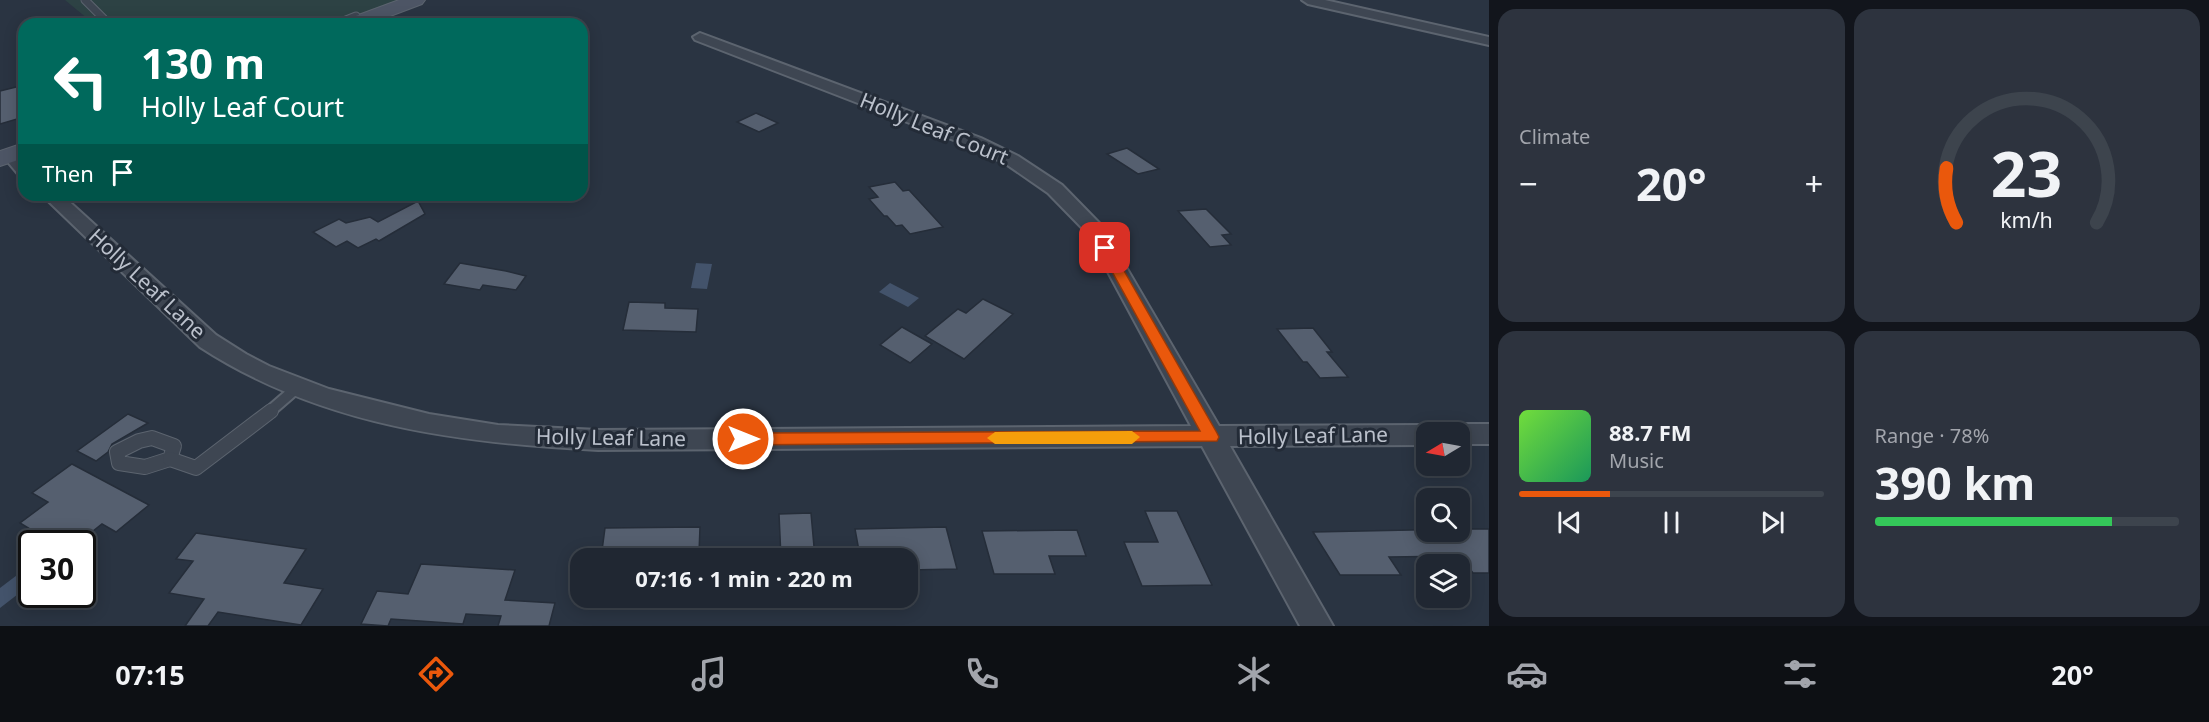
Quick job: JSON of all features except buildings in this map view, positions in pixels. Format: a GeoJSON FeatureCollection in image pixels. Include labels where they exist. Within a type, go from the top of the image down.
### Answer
{"type":"FeatureCollection","features":[{"type":"Feature","properties":{"kind":"main road"},"geometry":{"type":"LineString","coordinates":[[368,18],[416,0]]}},
{"type":"Feature","properties":{"kind":"street"},"geometry":{"type":"LineString","coordinates":[[1308,0],[1489,41]]}},
{"type":"Feature","properties":{"kind":"street","name":"Holly Leaf Court"},"geometry":{"type":"LineString","coordinates":[[700,37],[975,142],[1012,160],[1055,189],[1095,230],[1317,626]]}},
{"type":"Feature","properties":{"kind":"street","name":"Holly Leaf Lane"},"geometry":{"type":"LineString","coordinates":[[57,201],[208,341],[266,375],[390,417],[485,434],[598,440],[1416,435]]}},
{"type":"Feature","properties":{"kind":"street"},"geometry":{"type":"LineString","coordinates":[[1470,434],[1489,434]]}},
{"type":"Feature","properties":{"kind":"lane"},"geometry":{"type":"LineString","coordinates":[[85,0],[103,18]]}},
{"type":"Feature","properties":{"kind":"lane"},"geometry":{"type":"LineString","coordinates":[[352,18],[402,0]]}},
{"type":"Feature","properties":{"kind":"lane"},"geometry":{"type":"LineString","coordinates":[[170,459],[196,468],[263,418],[300,386]]}},
{"type":"Feature","properties":{"kind":"green space"},"geometry":{"type":"Polygon","coordinates":[[[65,0],[410,0],[361,18],[87,18],[65,0]]]}},
{"type":"Feature","properties":{"kind":"water"},"geometry":{"type":"Polygon","coordinates":[[[696,263],[712,264],[707,289],[691,288],[696,263]]]}},
{"type":"Feature","properties":{"kind":"water"},"geometry":{"type":"Polygon","coordinates":[[[890,283],[919,298],[908,307],[879,292],[890,283]]]}},
{"type":"Feature","properties":{"kind":"water"},"geometry":{"type":"Polygon","coordinates":[[[18,574],[18,594],[0,608],[0,588],[18,574]]]}},
{"type":"Feature","properties":{"kind":"slow traffic"},"geometry":{"type":"LineString","coordinates":[[995,438],[1132,437]]}},
{"type":"Feature","properties":{"kind":"route"},"geometry":{"type":"LineString","coordinates":[[743,439],[1211,437],[1105,248]]}}]}
